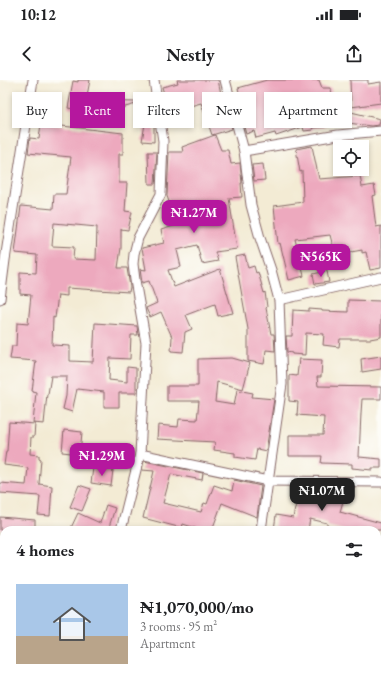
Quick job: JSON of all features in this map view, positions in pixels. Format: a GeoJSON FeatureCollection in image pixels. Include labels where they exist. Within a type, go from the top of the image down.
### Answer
{"type":"FeatureCollection","features":[{"type":"Feature","properties":{"kind":"street"},"geometry":{"type":"LineString","coordinates":[[0,299],[34,80]]}},
{"type":"Feature","properties":{"kind":"street"},"geometry":{"type":"LineString","coordinates":[[122,526],[140,454],[146,343],[133,264],[134,254],[138,238],[161,194],[163,141],[154,80]]}},
{"type":"Feature","properties":{"kind":"street"},"geometry":{"type":"LineString","coordinates":[[226,80],[244,151],[251,205],[279,300],[282,384],[262,526]]}},
{"type":"Feature","properties":{"kind":"street"},"geometry":{"type":"LineString","coordinates":[[244,151],[338,135],[381,130]]}},
{"type":"Feature","properties":{"kind":"street"},"geometry":{"type":"LineString","coordinates":[[279,300],[381,277]]}},
{"type":"Feature","properties":{"kind":"street"},"geometry":{"type":"LineString","coordinates":[[140,454],[268,481],[381,482]]}},
{"type":"Feature","properties":{"kind":"building"},"geometry":{"type":"Polygon","coordinates":[[[78,80],[90,80],[88,92],[71,92],[73,81],[78,82],[78,80]]]}},
{"type":"Feature","properties":{"kind":"building"},"geometry":{"type":"Polygon","coordinates":[[[177,80],[218,80],[221,92],[202,92],[202,106],[201,103],[194,105],[194,92],[163,92],[162,87],[178,83],[177,80]]]}},
{"type":"Feature","properties":{"kind":"building"},"geometry":{"type":"Polygon","coordinates":[[[267,80],[319,80],[322,88],[331,88],[331,92],[264,92],[264,128],[300,128],[276,136],[275,133],[256,138],[254,131],[246,134],[244,128],[256,128],[256,92],[239,92],[238,88],[267,80]]]}},
{"type":"Feature","properties":{"kind":"building"},"geometry":{"type":"Polygon","coordinates":[[[350,80],[368,80],[368,84],[381,82],[381,103],[352,107],[352,92],[350,92],[350,80]]]}},
{"type":"Feature","properties":{"kind":"building"},"geometry":{"type":"Polygon","coordinates":[[[70,97],[70,108],[68,108],[70,97]]]}},
{"type":"Feature","properties":{"kind":"building"},"geometry":{"type":"Polygon","coordinates":[[[125,102],[133,102],[133,105],[125,107],[125,102]]]}},
{"type":"Feature","properties":{"kind":"building"},"geometry":{"type":"Polygon","coordinates":[[[352,112],[380,119],[379,125],[371,126],[352,124],[352,112]]]}},
{"type":"Feature","properties":{"kind":"building"},"geometry":{"type":"Polygon","coordinates":[[[62,126],[123,133],[123,154],[119,154],[119,183],[127,183],[125,211],[132,212],[128,230],[121,229],[121,248],[118,268],[127,268],[130,287],[129,292],[67,288],[67,296],[58,295],[55,318],[53,317],[52,345],[70,346],[70,361],[93,362],[95,323],[137,326],[138,335],[131,335],[130,359],[110,358],[109,380],[127,382],[127,367],[136,368],[136,393],[119,393],[119,407],[104,407],[104,392],[77,389],[72,412],[63,409],[66,396],[67,376],[51,376],[47,394],[44,424],[33,423],[36,392],[32,391],[36,361],[10,359],[12,346],[16,346],[17,323],[28,324],[31,295],[20,294],[20,272],[36,273],[37,255],[15,253],[21,206],[53,209],[54,194],[66,194],[71,157],[28,153],[30,138],[39,139],[40,128],[62,128],[62,126]],[[54,223],[52,246],[74,247],[73,259],[96,260],[97,227],[54,223]]]}},
{"type":"Feature","properties":{"kind":"building"},"geometry":{"type":"Polygon","coordinates":[[[144,128],[154,128],[154,142],[142,141],[144,128]]]}},
{"type":"Feature","properties":{"kind":"building"},"geometry":{"type":"Polygon","coordinates":[[[210,128],[232,128],[232,129],[212,135],[210,128]]]}},
{"type":"Feature","properties":{"kind":"building"},"geometry":{"type":"Polygon","coordinates":[[[303,128],[312,128],[313,130],[304,131],[303,128]]]}},
{"type":"Feature","properties":{"kind":"building"},"geometry":{"type":"Polygon","coordinates":[[[215,135],[221,150],[228,150],[231,164],[240,163],[242,197],[229,198],[237,249],[215,252],[218,261],[202,264],[197,245],[177,250],[181,267],[168,270],[174,287],[220,269],[233,313],[218,316],[215,304],[186,315],[192,329],[185,332],[183,352],[171,351],[172,337],[161,312],[150,317],[146,308],[157,303],[149,281],[142,283],[140,269],[146,270],[142,248],[164,243],[161,230],[177,225],[167,196],[169,152],[183,152],[182,147],[215,135]]]}},
{"type":"Feature","properties":{"kind":"building"},"geometry":{"type":"Polygon","coordinates":[[[312,146],[319,179],[360,176],[362,187],[374,185],[376,195],[372,196],[376,227],[381,226],[381,268],[370,270],[366,252],[362,253],[362,250],[340,254],[340,250],[334,251],[330,235],[295,239],[304,276],[289,280],[280,243],[278,244],[274,206],[303,202],[302,171],[300,172],[296,149],[312,146]]]}},
{"type":"Feature","properties":{"kind":"building"},"geometry":{"type":"Polygon","coordinates":[[[148,152],[157,152],[155,184],[149,184],[148,152]]]}},
{"type":"Feature","properties":{"kind":"building"},"geometry":{"type":"Polygon","coordinates":[[[263,164],[265,180],[254,181],[252,165],[263,164]]]}},
{"type":"Feature","properties":{"kind":"building"},"geometry":{"type":"Polygon","coordinates":[[[245,255],[248,268],[254,266],[256,273],[258,272],[264,293],[265,292],[266,308],[271,334],[274,334],[275,351],[266,350],[264,364],[248,361],[248,329],[235,257],[245,255]]]}},
{"type":"Feature","properties":{"kind":"building"},"geometry":{"type":"Polygon","coordinates":[[[327,271],[329,282],[315,284],[313,274],[327,271]]]}},
{"type":"Feature","properties":{"kind":"building"},"geometry":{"type":"Polygon","coordinates":[[[348,300],[381,301],[381,337],[370,339],[340,339],[339,347],[323,345],[324,334],[306,333],[305,355],[287,352],[286,336],[292,336],[293,310],[309,311],[309,309],[348,312],[348,300]]]}},
{"type":"Feature","properties":{"kind":"building"},"geometry":{"type":"Polygon","coordinates":[[[381,356],[381,369],[362,372],[361,359],[381,356]]]}},
{"type":"Feature","properties":{"kind":"building"},"geometry":{"type":"Polygon","coordinates":[[[232,358],[250,363],[243,389],[217,382],[215,402],[234,405],[237,390],[253,393],[252,397],[274,399],[266,451],[257,449],[255,460],[235,457],[235,453],[214,450],[215,442],[157,439],[158,425],[178,427],[179,419],[197,420],[199,401],[167,401],[167,386],[198,386],[198,359],[232,358]]]}},
{"type":"Feature","properties":{"kind":"building"},"geometry":{"type":"Polygon","coordinates":[[[299,359],[322,360],[321,377],[317,377],[318,386],[381,387],[381,399],[362,399],[359,457],[381,459],[381,468],[372,468],[372,470],[352,468],[352,464],[321,463],[322,456],[289,456],[289,435],[323,435],[324,417],[297,415],[298,402],[289,401],[289,375],[297,376],[299,359]]]}},
{"type":"Feature","properties":{"kind":"building"},"geometry":{"type":"Polygon","coordinates":[[[9,422],[35,424],[34,437],[31,437],[30,454],[39,455],[39,458],[41,459],[39,484],[52,486],[50,516],[38,515],[40,496],[0,493],[0,483],[26,485],[28,468],[4,465],[7,451],[9,422]]]}},
{"type":"Feature","properties":{"kind":"building"},"geometry":{"type":"Polygon","coordinates":[[[64,430],[82,432],[80,454],[62,452],[64,430]]]}},
{"type":"Feature","properties":{"kind":"building"},"geometry":{"type":"Polygon","coordinates":[[[144,461],[203,473],[202,480],[171,474],[163,503],[201,512],[204,503],[207,504],[214,485],[232,491],[234,480],[261,486],[257,517],[222,503],[213,526],[189,526],[183,524],[182,526],[174,526],[143,518],[154,471],[142,470],[144,461]]]}},
{"type":"Feature","properties":{"kind":"building"},"geometry":{"type":"Polygon","coordinates":[[[93,468],[113,470],[111,486],[91,483],[93,468]]]}},
{"type":"Feature","properties":{"kind":"building"},"geometry":{"type":"Polygon","coordinates":[[[79,485],[91,489],[82,511],[70,507],[79,485]]]}},
{"type":"Feature","properties":{"kind":"building"},"geometry":{"type":"Polygon","coordinates":[[[296,487],[319,487],[345,494],[340,512],[381,523],[381,526],[327,526],[327,523],[310,519],[309,526],[275,526],[276,515],[293,518],[298,494],[295,493],[296,487]]]}},
{"type":"Feature","properties":{"kind":"building"},"geometry":{"type":"Polygon","coordinates":[[[106,505],[115,508],[109,526],[72,526],[78,513],[100,523],[106,505]]]}},
{"type":"Feature","properties":{"kind":"building"},"geometry":{"type":"Polygon","coordinates":[[[0,517],[35,520],[35,526],[0,526],[0,517]]]}}]}
